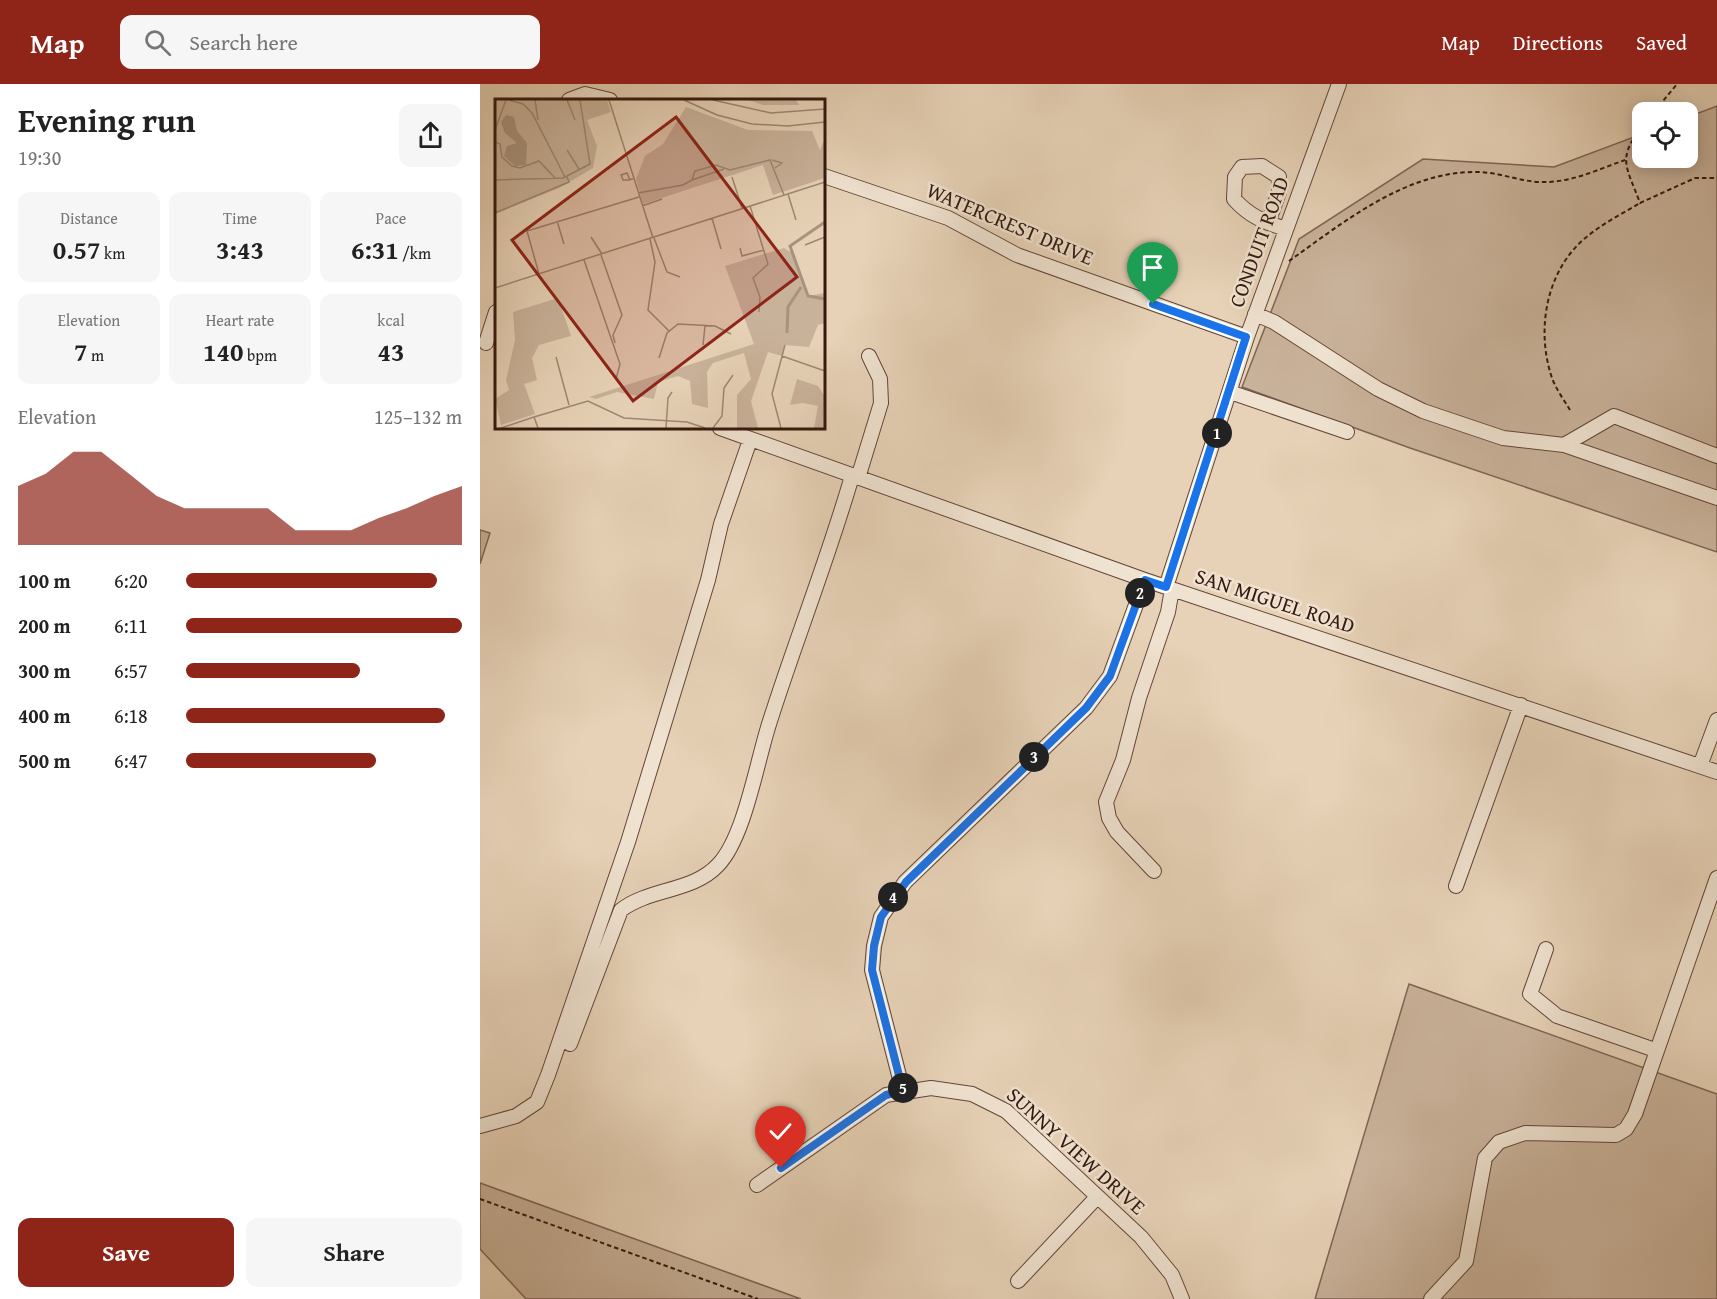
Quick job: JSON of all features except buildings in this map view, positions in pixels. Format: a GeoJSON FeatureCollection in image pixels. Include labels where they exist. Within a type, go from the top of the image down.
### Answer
{"type":"FeatureCollection","features":[{"type":"Feature","properties":{"kind":"street","name":"CONDUIT ROAD"},"geometry":{"type":"LineString","coordinates":[[1154,871],[1117,832],[1109,818],[1106,802],[1124,760],[1139,698],[1168,612],[1169,588],[1246,337],[1339,84]]}},
{"type":"Feature","properties":{"kind":"street"},"geometry":{"type":"LineString","coordinates":[[572,99],[585,94],[606,99]]}},
{"type":"Feature","properties":{"kind":"street","name":"WATERCREST DRIVE"},"geometry":{"type":"LineString","coordinates":[[825,176],[948,218],[1017,255],[1246,337]]}},
{"type":"Feature","properties":{"kind":"street"},"geometry":{"type":"LineString","coordinates":[[1268,223],[1286,229]]}},
{"type":"Feature","properties":{"kind":"street"},"geometry":{"type":"LineString","coordinates":[[1255,314],[1274,322],[1378,389],[1423,411],[1503,438],[1564,445],[1717,498]]}},
{"type":"Feature","properties":{"kind":"street"},"geometry":{"type":"LineString","coordinates":[[488,344],[495,316]]}},
{"type":"Feature","properties":{"kind":"street"},"geometry":{"type":"LineString","coordinates":[[570,1044],[621,910],[633,901],[680,887],[709,874],[732,845],[777,697],[881,403],[880,379],[869,356]]}},
{"type":"Feature","properties":{"kind":"street"},"geometry":{"type":"LineString","coordinates":[[1230,392],[1347,432]]}},
{"type":"Feature","properties":{"kind":"street"},"geometry":{"type":"LineString","coordinates":[[1564,445],[1614,416],[1717,456]]}},
{"type":"Feature","properties":{"kind":"street","name":"SAN MIGUEL ROAD"},"geometry":{"type":"LineString","coordinates":[[722,429],[1145,580],[1717,772]]}},
{"type":"Feature","properties":{"kind":"street"},"geometry":{"type":"LineString","coordinates":[[480,1126],[516,1116],[537,1102],[548,1075],[628,842],[708,580],[721,524],[750,440]]}},
{"type":"Feature","properties":{"kind":"street"},"geometry":{"type":"LineString","coordinates":[[903,1091],[872,970],[874,946],[881,917],[906,882],[1086,708],[1110,676],[1145,580]]}},
{"type":"Feature","properties":{"kind":"street"},"geometry":{"type":"LineString","coordinates":[[1456,886],[1521,705]]}},
{"type":"Feature","properties":{"kind":"street"},"geometry":{"type":"LineString","coordinates":[[1700,766],[1717,720]]}},
{"type":"Feature","properties":{"kind":"street"},"geometry":{"type":"LineString","coordinates":[[1431,1299],[1466,1261],[1485,1158],[1499,1142],[1525,1133],[1616,1135],[1626,1129],[1635,1114],[1653,1056],[1717,878]]}},
{"type":"Feature","properties":{"kind":"street"},"geometry":{"type":"LineString","coordinates":[[1546,949],[1530,994],[1557,1016],[1653,1056]]}},
{"type":"Feature","properties":{"kind":"street","name":"SUNNY VIEW DRIVE"},"geometry":{"type":"LineString","coordinates":[[757,1185],[886,1095],[903,1091],[945,1088],[972,1094],[1006,1111],[1141,1237],[1172,1275],[1182,1299]]}},
{"type":"Feature","properties":{"kind":"street"},"geometry":{"type":"LineString","coordinates":[[1018,1281],[1097,1197]]}},
{"type":"Feature","properties":{"kind":"path"},"geometry":{"type":"LineString","coordinates":[[1662,102],[1677,84]]}},
{"type":"Feature","properties":{"kind":"path"},"geometry":{"type":"LineString","coordinates":[[1632,140],[1624,160],[1640,203]]}},
{"type":"Feature","properties":{"kind":"path"},"geometry":{"type":"LineString","coordinates":[[1283,265],[1395,190],[1425,181],[1477,172],[1544,182],[1569,180],[1624,160]]}},
{"type":"Feature","properties":{"kind":"path"},"geometry":{"type":"LineString","coordinates":[[1570,410],[1552,378],[1546,344],[1545,319],[1554,279],[1566,257],[1588,235],[1640,203],[1695,178],[1717,178]]}},
{"type":"Feature","properties":{"kind":"path"},"geometry":{"type":"LineString","coordinates":[[480,1199],[758,1299]]}},
{"type":"Feature","properties":{"kind":"shaded area"},"geometry":{"type":"Polygon","coordinates":[[[1717,106],[1717,552],[1410,448],[1242,387],[1299,239],[1423,159],[1554,167],[1632,138],[1632,168],[1698,168],[1698,113],[1717,106]]]}},
{"type":"Feature","properties":{"kind":"shaded area"},"geometry":{"type":"Polygon","coordinates":[[[480,530],[490,533],[480,564],[480,530]]]}},
{"type":"Feature","properties":{"kind":"shaded area"},"geometry":{"type":"Polygon","coordinates":[[[1409,984],[1717,1094],[1717,1299],[1315,1299],[1409,984]]]}},
{"type":"Feature","properties":{"kind":"shaded area"},"geometry":{"type":"Polygon","coordinates":[[[480,1183],[801,1299],[526,1299],[480,1249],[480,1183]]]}},
{"type":"Feature","properties":{"kind":"route"},"geometry":{"type":"LineString","coordinates":[[781,1168],[886,1095],[903,1091],[872,970],[874,946],[881,917],[892,898],[906,882],[1086,708],[1110,676],[1145,580],[1166,587],[1246,337],[1153,304]]}}]}
